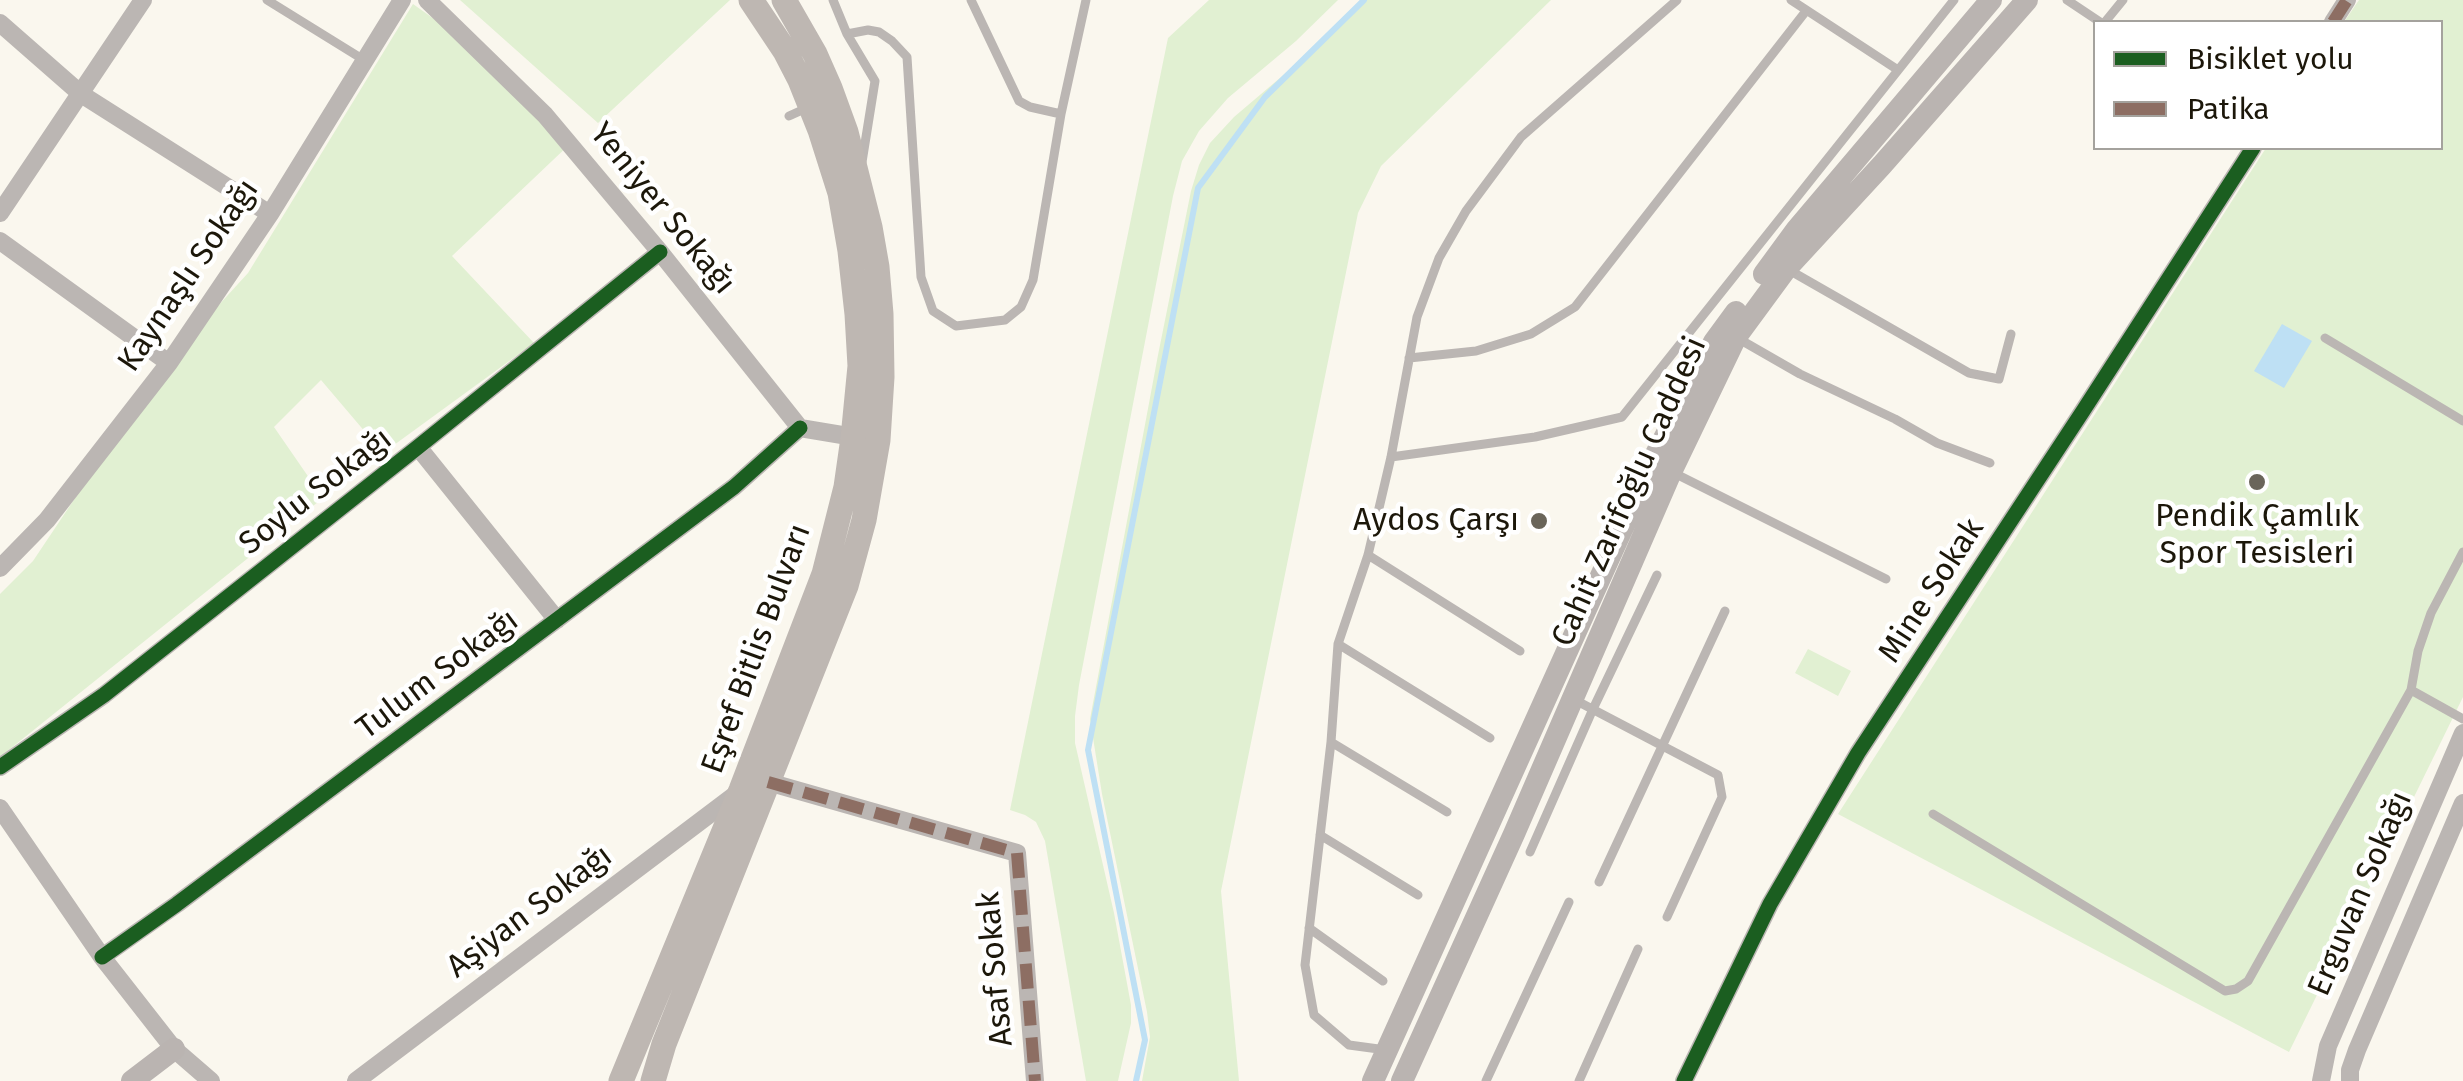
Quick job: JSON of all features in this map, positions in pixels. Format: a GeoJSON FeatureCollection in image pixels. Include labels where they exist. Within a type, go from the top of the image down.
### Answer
{"type":"FeatureCollection","features":[{"type":"Feature","properties":{"kind":"main road","name":"Eşref Bitlis Bulvarı"},"geometry":{"type":"LineString","coordinates":[[621,1081],[741,790],[824,574],[846,487],[866,439],[882,377],[877,267],[860,180],[830,88],[784,0]]}},
{"type":"Feature","properties":{"kind":"main road","name":"Cahit Zarifoğlu Caddesi"},"geometry":{"type":"LineString","coordinates":[[1373,1081],[1656,454],[1714,342],[1797,229],[1992,0]]}},
{"type":"Feature","properties":{"kind":"main road","name":"Cahit Zarifoğlu Caddesi"},"geometry":{"type":"LineString","coordinates":[[1406,1072],[1514,834],[1583,704],[1671,472],[1736,337],[1786,269],[2027,0]]}},
{"type":"Feature","properties":{"kind":"main road","name":"Eşref Bitlis Bulvarı"},"geometry":{"type":"LineString","coordinates":[[652,1081],[846,586],[864,520],[866,439],[857,314],[840,193],[800,111],[785,50],[752,13]]}},
{"type":"Feature","properties":{"kind":"main road"},"geometry":{"type":"LineString","coordinates":[[132,1081],[174,1049]]}},
{"type":"Feature","properties":{"kind":"street"},"geometry":{"type":"LineString","coordinates":[[0,213],[143,0]]}},
{"type":"Feature","properties":{"kind":"street","name":"Kaynaşlı Sokağı"},"geometry":{"type":"LineString","coordinates":[[0,568],[47,520],[168,363],[270,214],[402,0]]}},
{"type":"Feature","properties":{"kind":"street","name":"Yeniyer Sokağı"},"geometry":{"type":"LineString","coordinates":[[427,0],[545,115],[800,428]]}},
{"type":"Feature","properties":{"kind":"street"},"geometry":{"type":"LineString","coordinates":[[0,23],[80,94],[270,214]]}},
{"type":"Feature","properties":{"kind":"street","name":"Mine Sokak"},"geometry":{"type":"LineString","coordinates":[[1684,1081],[1770,904],[1858,753],[2252,150]]}},
{"type":"Feature","properties":{"kind":"street"},"geometry":{"type":"LineString","coordinates":[[0,241],[168,363]]}},
{"type":"Feature","properties":{"kind":"street","name":"Soylu Sokağı"},"geometry":{"type":"LineString","coordinates":[[0,767],[104,695],[660,252]]}},
{"type":"Feature","properties":{"kind":"street"},"geometry":{"type":"LineString","coordinates":[[800,428],[866,439]]}},
{"type":"Feature","properties":{"kind":"street","name":"Tulum Sokağı"},"geometry":{"type":"LineString","coordinates":[[102,957],[734,488],[800,428]]}},
{"type":"Feature","properties":{"kind":"street"},"geometry":{"type":"LineString","coordinates":[[418,446],[557,620]]}},
{"type":"Feature","properties":{"kind":"street","name":"Erguvan Sokağı"},"geometry":{"type":"LineString","coordinates":[[2321,1081],[2328,1046],[2463,734]]}},
{"type":"Feature","properties":{"kind":"street","name":"Asaf Sokak"},"geometry":{"type":"LineString","coordinates":[[768,782],[1017,853],[1035,1081]]}},
{"type":"Feature","properties":{"kind":"street","name":"Aşiyan Sokağı"},"geometry":{"type":"LineString","coordinates":[[356,1081],[741,790]]}},
{"type":"Feature","properties":{"kind":"street","name":"Erguvan Sokağı"},"geometry":{"type":"LineString","coordinates":[[2350,1081],[2357,1050],[2463,802]]}},
{"type":"Feature","properties":{"kind":"street"},"geometry":{"type":"LineString","coordinates":[[0,808],[102,957],[174,1049],[211,1081]]}},
{"type":"Feature","properties":{"kind":"lane"},"geometry":{"type":"LineString","coordinates":[[268,0],[364,60]]}},
{"type":"Feature","properties":{"kind":"lane"},"geometry":{"type":"LineString","coordinates":[[833,0],[847,34],[875,81],[860,180]]}},
{"type":"Feature","properties":{"kind":"lane"},"geometry":{"type":"LineString","coordinates":[[970,0],[1019,101],[1060,114]]}},
{"type":"Feature","properties":{"kind":"lane"},"geometry":{"type":"LineString","coordinates":[[847,34],[880,32],[907,57],[921,278],[933,310],[956,326],[1005,320],[1022,308],[1033,280],[1060,114],[1086,0]]}},
{"type":"Feature","properties":{"kind":"lane"},"geometry":{"type":"LineString","coordinates":[[1406,1072],[1388,1050],[1349,1045],[1314,1015],[1305,964],[1332,742],[1338,644],[1368,555],[1417,317],[1439,258],[1466,211],[1520,137],[1678,0]]}},
{"type":"Feature","properties":{"kind":"lane"},"geometry":{"type":"LineString","coordinates":[[1791,0],[1898,70]]}},
{"type":"Feature","properties":{"kind":"lane"},"geometry":{"type":"LineString","coordinates":[[1391,457],[1535,437],[1622,417],[1954,0]]}},
{"type":"Feature","properties":{"kind":"lane"},"geometry":{"type":"LineString","coordinates":[[2066,0],[2099,20]]}},
{"type":"Feature","properties":{"kind":"lane"},"geometry":{"type":"LineString","coordinates":[[2104,20],[2123,0]]}},
{"type":"Feature","properties":{"kind":"lane"},"geometry":{"type":"LineString","coordinates":[[1409,358],[1476,351],[1530,334],[1574,307],[1806,11]]}},
{"type":"Feature","properties":{"kind":"lane"},"geometry":{"type":"LineString","coordinates":[[1786,269],[1969,373],[1999,378],[2011,334]]}},
{"type":"Feature","properties":{"kind":"lane"},"geometry":{"type":"LineString","coordinates":[[1736,337],[1937,443],[1990,464]]}},
{"type":"Feature","properties":{"kind":"lane"},"geometry":{"type":"LineString","coordinates":[[2325,338],[2463,420]]}},
{"type":"Feature","properties":{"kind":"lane"},"geometry":{"type":"LineString","coordinates":[[1671,472],[1886,580]]}},
{"type":"Feature","properties":{"kind":"lane"},"geometry":{"type":"LineString","coordinates":[[1932,814],[2225,991],[2242,986],[2411,690],[2418,650],[2431,614],[2463,552]]}},
{"type":"Feature","properties":{"kind":"lane"},"geometry":{"type":"LineString","coordinates":[[1368,555],[1520,650]]}},
{"type":"Feature","properties":{"kind":"lane"},"geometry":{"type":"LineString","coordinates":[[1530,852],[1583,704],[1657,575]]}},
{"type":"Feature","properties":{"kind":"lane"},"geometry":{"type":"LineString","coordinates":[[1600,882],[1725,611]]}},
{"type":"Feature","properties":{"kind":"lane"},"geometry":{"type":"LineString","coordinates":[[1338,644],[1490,738]]}},
{"type":"Feature","properties":{"kind":"lane"},"geometry":{"type":"LineString","coordinates":[[2411,690],[2463,719]]}},
{"type":"Feature","properties":{"kind":"lane"},"geometry":{"type":"LineString","coordinates":[[1583,704],[1718,775],[1722,797],[1667,917]]}},
{"type":"Feature","properties":{"kind":"lane"},"geometry":{"type":"LineString","coordinates":[[1332,742],[1447,812]]}},
{"type":"Feature","properties":{"kind":"lane"},"geometry":{"type":"LineString","coordinates":[[1320,835],[1418,895]]}},
{"type":"Feature","properties":{"kind":"lane"},"geometry":{"type":"LineString","coordinates":[[2418,839],[2443,849]]}},
{"type":"Feature","properties":{"kind":"lane"},"geometry":{"type":"LineString","coordinates":[[1486,1081],[1569,902]]}},
{"type":"Feature","properties":{"kind":"lane"},"geometry":{"type":"LineString","coordinates":[[1309,928],[1383,981]]}},
{"type":"Feature","properties":{"kind":"lane"},"geometry":{"type":"LineString","coordinates":[[1578,1081],[1638,949]]}},
{"type":"Feature","properties":{"kind":"green space"},"geometry":{"type":"Polygon","coordinates":[[[460,0],[730,0],[598,123],[460,0]]]}},
{"type":"Feature","properties":{"kind":"green space"},"geometry":{"type":"Polygon","coordinates":[[[1209,0],[1338,0],[1228,98],[1199,131],[1182,161],[1173,196],[1075,716],[1075,743],[1131,1005],[1131,1023],[1118,1081],[1086,1081],[1045,841],[1036,822],[1010,810],[1168,38],[1209,0]]]}},
{"type":"Feature","properties":{"kind":"green space"},"geometry":{"type":"Polygon","coordinates":[[[1363,0],[1551,0],[1381,166],[1358,213],[1221,891],[1239,1081],[1142,1081],[1150,1037],[1147,1012],[1090,719],[1191,191],[1210,143],[1363,0]]]}},
{"type":"Feature","properties":{"kind":"green space","name":"Pendik Çamlık Spor Tesisleri"},"geometry":{"type":"Polygon","coordinates":[[[2359,0],[2463,0],[2463,697],[2289,1052],[1838,814],[2265,150],[2443,150],[2443,20],[2345,20],[2359,0]]]}},
{"type":"Feature","properties":{"kind":"green space"},"geometry":{"type":"Polygon","coordinates":[[[413,4],[472,46],[572,142],[452,256],[534,343],[383,453],[321,380],[274,427],[323,498],[0,757],[0,594],[33,561],[164,365],[248,273],[413,4]]]}},
{"type":"Feature","properties":{"kind":"green space"},"geometry":{"type":"Polygon","coordinates":[[[1808,649],[1851,671],[1838,696],[1795,673],[1808,649]]]}},
{"type":"Feature","properties":{"kind":"water"},"geometry":{"type":"Polygon","coordinates":[[[2282,324],[2312,341],[2284,388],[2254,371],[2282,324]]]}},
{"type":"Feature","properties":{"kind":"waterway"},"geometry":{"type":"LineString","coordinates":[[1136,1081],[1145,1040],[1088,750],[1198,188],[1265,97],[1364,0]]}},
{"type":"Feature","properties":{"kind":"marked path"},"geometry":{"type":"LineString","coordinates":[[2334,20],[2347,0]]}},
{"type":"Feature","properties":{"kind":"marked path"},"geometry":{"type":"LineString","coordinates":[[768,782],[1017,853],[1035,1081]]}},
{"type":"Feature","properties":{"kind":"cycle path"},"geometry":{"type":"LineString","coordinates":[[1684,1081],[1770,904],[1858,753],[2252,150]]}},
{"type":"Feature","properties":{"kind":"cycle path"},"geometry":{"type":"LineString","coordinates":[[0,767],[104,695],[660,252]]}},
{"type":"Feature","properties":{"kind":"cycle path"},"geometry":{"type":"LineString","coordinates":[[102,957],[734,487],[800,428]]}},
{"type":"Feature","properties":{"kind":"place","name":"Pendik Çamlık Spor Tesisleri"},"geometry":{"type":"Point","coordinates":[2257,482]}},
{"type":"Feature","properties":{"kind":"place","name":"Aydos Çarşı"},"geometry":{"type":"Point","coordinates":[1539,521]}}]}
